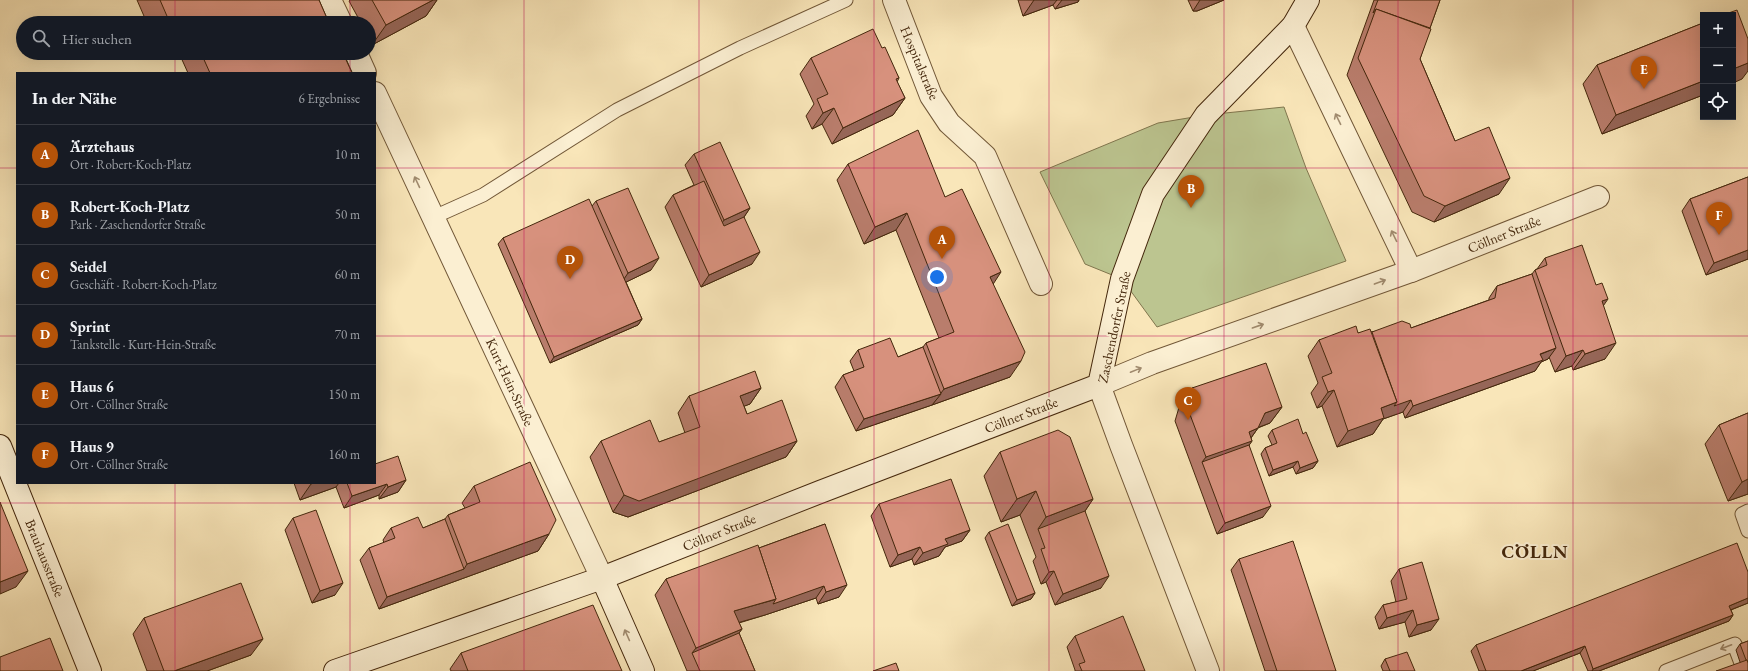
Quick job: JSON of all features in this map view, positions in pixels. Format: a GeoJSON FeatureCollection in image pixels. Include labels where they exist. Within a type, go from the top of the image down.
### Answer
{"type":"FeatureCollection","features":[{"type":"Feature","properties":{"kind":"street"},"geometry":{"type":"LineString","coordinates":[[330,0],[338,16]]}},
{"type":"Feature","properties":{"kind":"street","name":"Hospitalstraße"},"geometry":{"type":"LineString","coordinates":[[894,0],[931,96],[949,123],[985,156],[1041,284]]}},
{"type":"Feature","properties":{"kind":"street","name":"Zaschendorfer Straße"},"geometry":{"type":"LineString","coordinates":[[1208,671],[1121,445],[1100,385],[1122,279],[1153,194],[1206,115],[1293,26],[1308,0]]}},
{"type":"Feature","properties":{"kind":"street"},"geometry":{"type":"LineString","coordinates":[[1293,26],[1411,271]]}},
{"type":"Feature","properties":{"kind":"street"},"geometry":{"type":"LineString","coordinates":[[359,60],[365,72]]}},
{"type":"Feature","properties":{"kind":"street","name":"Kurt-Hein-Straße"},"geometry":{"type":"LineString","coordinates":[[376,96],[602,578],[643,671]]}},
{"type":"Feature","properties":{"kind":"street","name":"Cöllner Straße"},"geometry":{"type":"LineString","coordinates":[[335,671],[602,578],[820,492],[1100,385],[1152,363],[1411,271],[1598,197]]}},
{"type":"Feature","properties":{"kind":"street","name":"Brauhausstraße"},"geometry":{"type":"LineString","coordinates":[[0,446],[90,671]]}},
{"type":"Feature","properties":{"kind":"lane"},"geometry":{"type":"LineString","coordinates":[[434,217],[483,195],[617,110],[740,48],[846,0]]}},
{"type":"Feature","properties":{"kind":"lane"},"geometry":{"type":"LineString","coordinates":[[1748,511],[1742,514],[1748,531]]}},
{"type":"Feature","properties":{"kind":"lane"},"geometry":{"type":"LineString","coordinates":[[1666,671],[1735,644],[1744,671]]}},
{"type":"Feature","properties":{"kind":"green space"},"geometry":{"type":"Polygon","coordinates":[[[1284,107],[1306,168],[1346,261],[1157,327],[1122,279],[1085,264],[1040,172],[1158,123],[1206,115],[1284,107]]]}},
{"type":"Feature","properties":{"kind":"building"},"geometry":{"type":"Polygon","coordinates":[[[160,0],[319,0],[326,16],[167,16],[160,0]]]}},
{"type":"Feature","properties":{"kind":"building"},"geometry":{"type":"Polygon","coordinates":[[[372,0],[433,0],[386,25],[372,0]]]}},
{"type":"Feature","properties":{"kind":"building"},"geometry":{"type":"Polygon","coordinates":[[[1378,0],[1440,0],[1430,28],[1376,9],[1373,13],[1378,0]]]}},
{"type":"Feature","properties":{"kind":"building"},"geometry":{"type":"Polygon","coordinates":[[[1376,9],[1431,29],[1420,59],[1455,141],[1489,127],[1510,178],[1445,206],[1424,196],[1358,58],[1376,9]]]}},
{"type":"Feature","properties":{"kind":"building"},"geometry":{"type":"Polygon","coordinates":[[[1737,10],[1748,39],[1748,63],[1736,68],[1736,12],[1731,12],[1737,10]]]}},
{"type":"Feature","properties":{"kind":"building"},"geometry":{"type":"Polygon","coordinates":[[[1700,24],[1700,82],[1616,115],[1597,65],[1700,24]]]}},
{"type":"Feature","properties":{"kind":"building"},"geometry":{"type":"Polygon","coordinates":[[[873,29],[882,48],[885,47],[899,78],[896,79],[905,98],[843,128],[834,108],[823,113],[817,99],[828,94],[811,58],[873,29]]]}},
{"type":"Feature","properties":{"kind":"building"},"geometry":{"type":"Polygon","coordinates":[[[204,60],[346,60],[352,72],[210,72],[204,60]]]}},
{"type":"Feature","properties":{"kind":"building"},"geometry":{"type":"Polygon","coordinates":[[[918,130],[945,197],[962,189],[1001,272],[990,277],[1025,352],[1021,361],[944,389],[926,343],[954,332],[907,213],[875,227],[848,164],[918,130]]]}},
{"type":"Feature","properties":{"kind":"building"},"geometry":{"type":"Polygon","coordinates":[[[720,142],[750,208],[724,220],[694,154],[720,142]]]}},
{"type":"Feature","properties":{"kind":"building"},"geometry":{"type":"Polygon","coordinates":[[[1748,177],[1748,250],[1714,263],[1690,199],[1748,177]]]}},
{"type":"Feature","properties":{"kind":"building"},"geometry":{"type":"Polygon","coordinates":[[[704,181],[724,226],[744,217],[760,252],[709,275],[673,195],[704,181]]]}},
{"type":"Feature","properties":{"kind":"building"},"geometry":{"type":"Polygon","coordinates":[[[628,188],[659,258],[628,273],[596,201],[628,188]]]}},
{"type":"Feature","properties":{"kind":"building"},"geometry":{"type":"Polygon","coordinates":[[[589,199],[642,319],[554,357],[503,238],[589,199]]]}},
{"type":"Feature","properties":{"kind":"building"},"geometry":{"type":"Polygon","coordinates":[[[1582,245],[1596,285],[1602,283],[1608,299],[1602,301],[1616,343],[1585,354],[1583,350],[1566,356],[1535,270],[1547,265],[1545,258],[1582,245]]]}},
{"type":"Feature","properties":{"kind":"building"},"geometry":{"type":"Polygon","coordinates":[[[1532,274],[1556,348],[1540,354],[1543,360],[1413,406],[1411,400],[1394,406],[1397,402],[1372,332],[1402,321],[1410,324],[1411,328],[1495,298],[1497,286],[1532,274]]]}},
{"type":"Feature","properties":{"kind":"building"},"geometry":{"type":"Polygon","coordinates":[[[1356,326],[1358,333],[1370,329],[1397,402],[1381,408],[1384,418],[1348,431],[1334,390],[1328,392],[1322,377],[1332,373],[1319,340],[1356,326]]]}},
{"type":"Feature","properties":{"kind":"building"},"geometry":{"type":"Polygon","coordinates":[[[890,338],[898,357],[923,347],[941,394],[864,419],[843,375],[864,367],[858,350],[890,338]]]}},
{"type":"Feature","properties":{"kind":"building"},"geometry":{"type":"Polygon","coordinates":[[[1266,363],[1282,407],[1265,413],[1258,428],[1249,432],[1252,441],[1206,457],[1186,404],[1192,388],[1266,363]]]}},
{"type":"Feature","properties":{"kind":"building"},"geometry":{"type":"Polygon","coordinates":[[[755,371],[761,388],[740,396],[747,414],[782,400],[797,441],[639,501],[624,495],[601,441],[650,420],[659,442],[700,427],[689,396],[755,371]]]}},
{"type":"Feature","properties":{"kind":"building"},"geometry":{"type":"Polygon","coordinates":[[[1748,413],[1748,479],[1742,482],[1719,425],[1748,413]]]}},
{"type":"Feature","properties":{"kind":"building"},"geometry":{"type":"Polygon","coordinates":[[[1298,419],[1303,434],[1306,432],[1318,461],[1300,468],[1298,461],[1273,470],[1265,448],[1277,443],[1272,430],[1298,419]]]}},
{"type":"Feature","properties":{"kind":"building"},"geometry":{"type":"Polygon","coordinates":[[[1058,430],[1070,437],[1093,499],[1046,517],[1036,491],[1017,499],[1000,452],[1058,430]]]}},
{"type":"Feature","properties":{"kind":"building"},"geometry":{"type":"Polygon","coordinates":[[[1249,445],[1271,506],[1225,523],[1202,462],[1249,445]]]}},
{"type":"Feature","properties":{"kind":"building"},"geometry":{"type":"Polygon","coordinates":[[[398,456],[406,480],[388,487],[387,484],[352,496],[347,484],[376,484],[376,464],[398,456]]]}},
{"type":"Feature","properties":{"kind":"building"},"geometry":{"type":"Polygon","coordinates":[[[530,462],[556,520],[549,534],[467,564],[448,515],[480,502],[474,486],[530,462]]]}},
{"type":"Feature","properties":{"kind":"building"},"geometry":{"type":"Polygon","coordinates":[[[951,479],[970,530],[945,539],[948,544],[923,553],[920,547],[898,555],[879,504],[951,479]]]}},
{"type":"Feature","properties":{"kind":"building"},"geometry":{"type":"Polygon","coordinates":[[[0,502],[28,571],[0,582],[0,502]]]}},
{"type":"Feature","properties":{"kind":"building"},"geometry":{"type":"Polygon","coordinates":[[[316,510],[343,583],[320,591],[293,518],[316,510]]]}},
{"type":"Feature","properties":{"kind":"building"},"geometry":{"type":"Polygon","coordinates":[[[1085,511],[1109,576],[1063,594],[1054,571],[1049,572],[1041,549],[1045,548],[1038,529],[1085,511]]]}},
{"type":"Feature","properties":{"kind":"building"},"geometry":{"type":"Polygon","coordinates":[[[418,517],[423,528],[445,519],[464,569],[387,597],[369,548],[395,538],[391,528],[418,517]]]}},
{"type":"Feature","properties":{"kind":"building"},"geometry":{"type":"Polygon","coordinates":[[[825,524],[847,585],[826,592],[824,586],[773,604],[776,599],[759,548],[825,524]]]}},
{"type":"Feature","properties":{"kind":"building"},"geometry":{"type":"Polygon","coordinates":[[[1008,524],[1035,593],[1017,600],[989,532],[1008,524]]]}},
{"type":"Feature","properties":{"kind":"building"},"geometry":{"type":"Polygon","coordinates":[[[1293,541],[1336,671],[1277,671],[1239,559],[1293,541]]]}},
{"type":"Feature","properties":{"kind":"building"},"geometry":{"type":"Polygon","coordinates":[[[1737,543],[1748,572],[1748,598],[1729,606],[1733,615],[1593,669],[1585,646],[1521,671],[1486,671],[1476,645],[1737,543]]]}},
{"type":"Feature","properties":{"kind":"building"},"geometry":{"type":"Polygon","coordinates":[[[758,545],[776,599],[734,611],[742,629],[696,648],[666,579],[758,545]]]}},
{"type":"Feature","properties":{"kind":"building"},"geometry":{"type":"Polygon","coordinates":[[[1422,562],[1439,619],[1417,625],[1413,610],[1387,618],[1383,605],[1407,599],[1399,569],[1422,562]]]}},
{"type":"Feature","properties":{"kind":"building"},"geometry":{"type":"Polygon","coordinates":[[[241,583],[263,639],[174,671],[164,671],[144,618],[241,583]]]}},
{"type":"Feature","properties":{"kind":"building"},"geometry":{"type":"Polygon","coordinates":[[[593,605],[622,671],[468,671],[461,653],[593,605]]]}},
{"type":"Feature","properties":{"kind":"building"},"geometry":{"type":"Polygon","coordinates":[[[1123,616],[1145,671],[1082,671],[1079,664],[1085,662],[1075,636],[1123,616]]]}},
{"type":"Feature","properties":{"kind":"building"},"geometry":{"type":"Polygon","coordinates":[[[739,633],[755,671],[700,671],[692,653],[739,633]]]}},
{"type":"Feature","properties":{"kind":"building"},"geometry":{"type":"Polygon","coordinates":[[[50,638],[63,671],[0,671],[0,657],[50,638]]]}},
{"type":"Feature","properties":{"kind":"building"},"geometry":{"type":"Polygon","coordinates":[[[1748,641],[1748,663],[1740,644],[1748,641]]]}},
{"type":"Feature","properties":{"kind":"building"},"geometry":{"type":"Polygon","coordinates":[[[1407,652],[1415,671],[1390,671],[1385,659],[1407,652]]]}},
{"type":"Feature","properties":{"kind":"building"},"geometry":{"type":"Polygon","coordinates":[[[1747,660],[1748,671],[1716,671],[1747,660]]]}},
{"type":"Feature","properties":{"kind":"building"},"geometry":{"type":"Polygon","coordinates":[[[896,663],[899,671],[873,671],[896,663]]]}},
{"type":"Feature","properties":{"kind":"place","name":"Haus 6"},"geometry":{"type":"Point","coordinates":[1644,89]}},
{"type":"Feature","properties":{"kind":"place","name":"Robert-Koch-Platz"},"geometry":{"type":"Point","coordinates":[1191,208]}},
{"type":"Feature","properties":{"kind":"place","name":"Haus 9"},"geometry":{"type":"Point","coordinates":[1719,235]}},
{"type":"Feature","properties":{"kind":"place","name":"Ärztehaus"},"geometry":{"type":"Point","coordinates":[942,259]}},
{"type":"Feature","properties":{"kind":"place","name":"Sprint"},"geometry":{"type":"Point","coordinates":[570,279]}},
{"type":"Feature","properties":{"kind":"place","name":"Seidel"},"geometry":{"type":"Point","coordinates":[1188,420]}},
{"type":"Feature","properties":{"kind":"district","name":"CÖLLN"},"geometry":{"type":"Point","coordinates":[1535,552]}}]}
